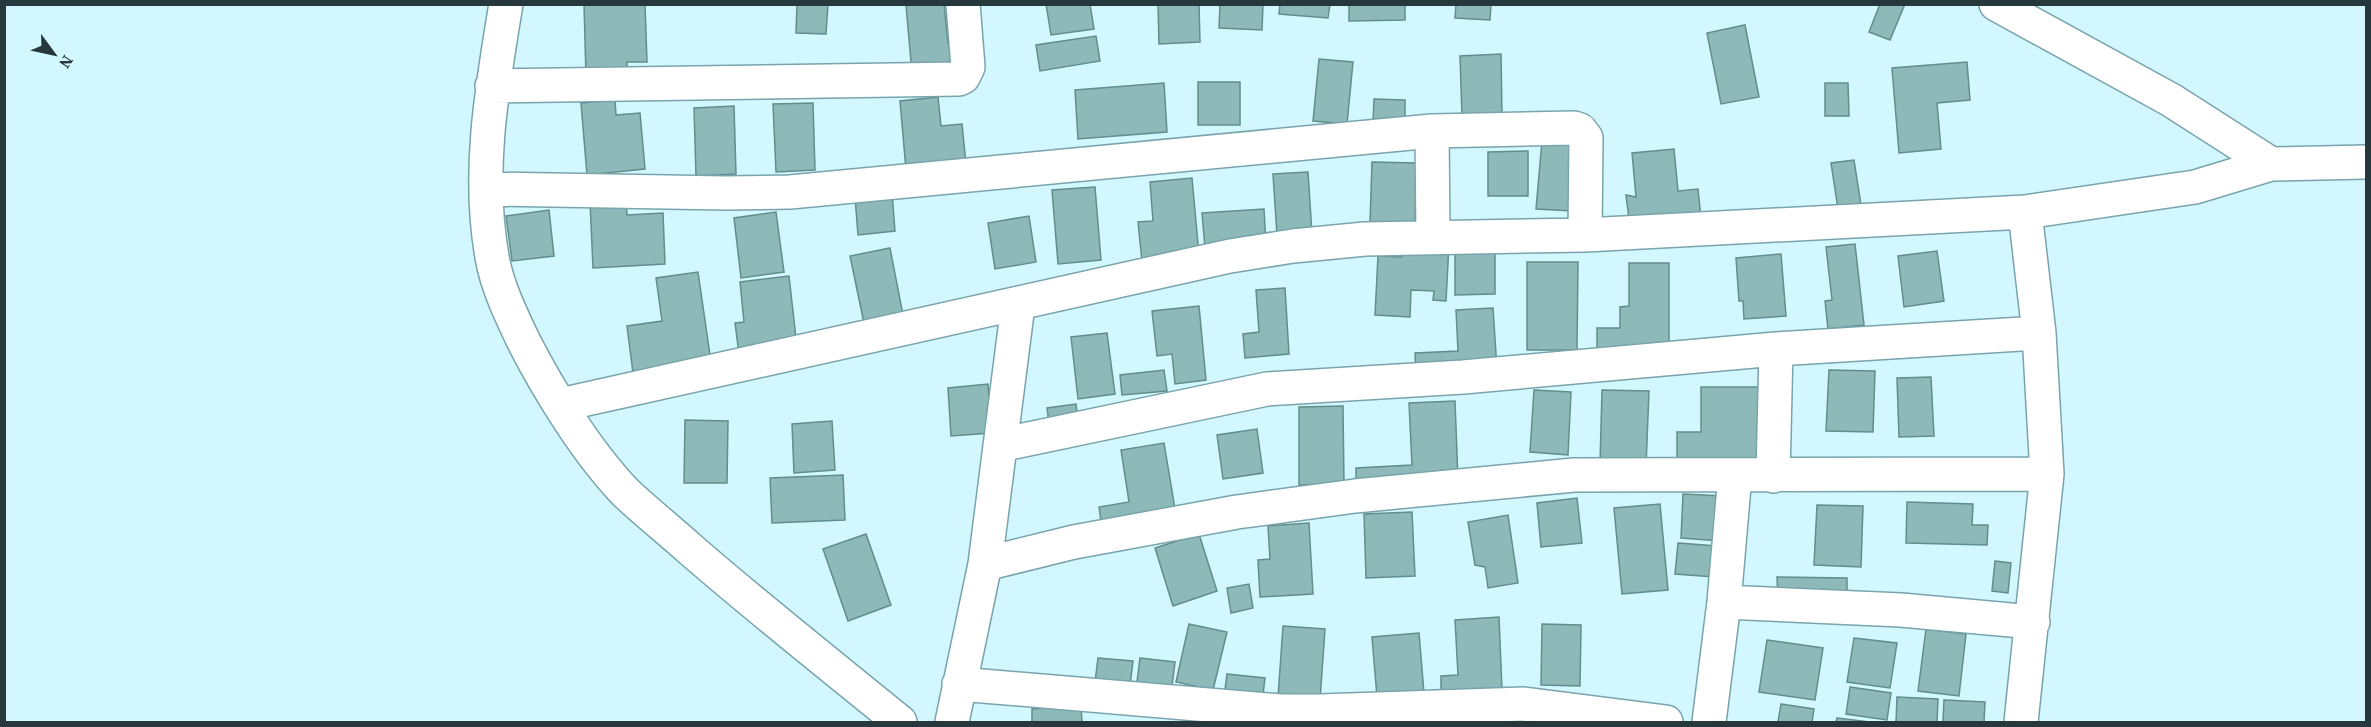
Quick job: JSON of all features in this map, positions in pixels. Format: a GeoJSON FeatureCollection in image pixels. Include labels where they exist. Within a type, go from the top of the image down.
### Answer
{"type":"FeatureCollection","features":[{"type":"Feature","properties":{"kind":"street"},"geometry":{"type":"LineString","coordinates":[[506,4],[492,86],[485,157],[486,189],[492,258],[508,309],[535,363],[560,405],[595,455],[625,491],[729,583],[900,723]]}},
{"type":"Feature","properties":{"kind":"street"},"geometry":{"type":"LineString","coordinates":[[492,86],[959,79],[963,77],[968,67],[963,4]]}},
{"type":"Feature","properties":{"kind":"street"},"geometry":{"type":"LineString","coordinates":[[1996,4],[2171,100],[2271,164]]}},
{"type":"Feature","properties":{"kind":"street"},"geometry":{"type":"LineString","coordinates":[[486,189],[790,192],[1432,131],[1574,128],[1580,130],[1586,138],[1585,235]]}},
{"type":"Feature","properties":{"kind":"street"},"geometry":{"type":"LineString","coordinates":[[1432,131],[1433,237]]}},
{"type":"Feature","properties":{"kind":"street"},"geometry":{"type":"LineString","coordinates":[[560,405],[1018,305],[1230,256],[1282,248],[1365,239],[1585,235],[2025,212],[2195,187],[2271,164],[2367,162]]}},
{"type":"Feature","properties":{"kind":"street"},"geometry":{"type":"LineString","coordinates":[[2021,723],[2047,474],[2039,333],[2025,212]]}},
{"type":"Feature","properties":{"kind":"street"},"geometry":{"type":"LineString","coordinates":[[952,723],[986,564],[1018,305]]}},
{"type":"Feature","properties":{"kind":"street"},"geometry":{"type":"LineString","coordinates":[[1000,445],[1267,390],[1463,377],[1776,349],[2039,333]]}},
{"type":"Feature","properties":{"kind":"street"},"geometry":{"type":"LineString","coordinates":[[1773,476],[1776,349]]}},
{"type":"Feature","properties":{"kind":"street"},"geometry":{"type":"LineString","coordinates":[[986,564],[1074,542],[1226,514],[1355,496],[1574,475],[2047,474]]}},
{"type":"Feature","properties":{"kind":"street"},"geometry":{"type":"LineString","coordinates":[[1709,723],[1724,602],[1735,475]]}},
{"type":"Feature","properties":{"kind":"street"},"geometry":{"type":"LineString","coordinates":[[1724,602],[1901,610],[2033,622]]}},
{"type":"Feature","properties":{"kind":"street"},"geometry":{"type":"LineString","coordinates":[[959,684],[1280,711],[1524,704],[1666,723]]}},
{"type":"Feature","properties":{"kind":"building"},"geometry":{"type":"Polygon","coordinates":[[[584,4],[645,4],[647,62],[627,62],[627,75],[586,76],[584,4]]]}},
{"type":"Feature","properties":{"kind":"building"},"geometry":{"type":"Polygon","coordinates":[[[797,4],[828,4],[826,34],[796,33],[797,4]]]}},
{"type":"Feature","properties":{"kind":"building"},"geometry":{"type":"Polygon","coordinates":[[[944,4],[948,44],[958,43],[960,69],[912,73],[906,5],[944,4]]]}},
{"type":"Feature","properties":{"kind":"building"},"geometry":{"type":"Polygon","coordinates":[[[1046,4],[1090,4],[1094,29],[1051,35],[1046,4]]]}},
{"type":"Feature","properties":{"kind":"building"},"geometry":{"type":"Polygon","coordinates":[[[1158,4],[1199,4],[1200,42],[1159,44],[1158,4]]]}},
{"type":"Feature","properties":{"kind":"building"},"geometry":{"type":"Polygon","coordinates":[[[1220,4],[1263,4],[1262,30],[1219,28],[1220,4]]]}},
{"type":"Feature","properties":{"kind":"building"},"geometry":{"type":"Polygon","coordinates":[[[1280,4],[1330,4],[1328,18],[1279,14],[1280,4]]]}},
{"type":"Feature","properties":{"kind":"building"},"geometry":{"type":"Polygon","coordinates":[[[1349,4],[1405,4],[1405,20],[1349,21],[1349,4]]]}},
{"type":"Feature","properties":{"kind":"building"},"geometry":{"type":"Polygon","coordinates":[[[1456,4],[1491,4],[1490,20],[1455,18],[1456,4]]]}},
{"type":"Feature","properties":{"kind":"building"},"geometry":{"type":"Polygon","coordinates":[[[1880,4],[1905,4],[1890,40],[1869,32],[1880,4]]]}},
{"type":"Feature","properties":{"kind":"building"},"geometry":{"type":"Polygon","coordinates":[[[1745,25],[1759,97],[1721,104],[1707,33],[1745,25]]]}},
{"type":"Feature","properties":{"kind":"building"},"geometry":{"type":"Polygon","coordinates":[[[1096,36],[1100,61],[1040,71],[1036,45],[1096,36]]]}},
{"type":"Feature","properties":{"kind":"building"},"geometry":{"type":"Polygon","coordinates":[[[1501,54],[1502,115],[1462,116],[1460,56],[1501,54]]]}},
{"type":"Feature","properties":{"kind":"building"},"geometry":{"type":"Polygon","coordinates":[[[1319,59],[1353,62],[1347,124],[1313,121],[1319,59]]]}},
{"type":"Feature","properties":{"kind":"building"},"geometry":{"type":"Polygon","coordinates":[[[1967,62],[1970,100],[1937,103],[1941,149],[1899,153],[1892,68],[1967,62]]]}},
{"type":"Feature","properties":{"kind":"building"},"geometry":{"type":"Polygon","coordinates":[[[1198,82],[1240,82],[1240,125],[1198,125],[1198,82]]]}},
{"type":"Feature","properties":{"kind":"building"},"geometry":{"type":"Polygon","coordinates":[[[1164,83],[1167,132],[1078,139],[1075,90],[1164,83]]]}},
{"type":"Feature","properties":{"kind":"building"},"geometry":{"type":"Polygon","coordinates":[[[1825,83],[1848,83],[1849,116],[1825,116],[1825,83]]]}},
{"type":"Feature","properties":{"kind":"building"},"geometry":{"type":"Polygon","coordinates":[[[938,97],[941,126],[962,124],[966,164],[906,170],[900,101],[938,97]]]}},
{"type":"Feature","properties":{"kind":"building"},"geometry":{"type":"Polygon","coordinates":[[[1374,99],[1405,100],[1405,124],[1373,123],[1374,99]]]}},
{"type":"Feature","properties":{"kind":"building"},"geometry":{"type":"Polygon","coordinates":[[[615,100],[616,115],[640,113],[645,169],[587,175],[581,103],[615,100]]]}},
{"type":"Feature","properties":{"kind":"building"},"geometry":{"type":"Polygon","coordinates":[[[813,103],[815,170],[776,172],[773,104],[813,103]]]}},
{"type":"Feature","properties":{"kind":"building"},"geometry":{"type":"Polygon","coordinates":[[[734,106],[736,174],[696,176],[694,108],[734,106]]]}},
{"type":"Feature","properties":{"kind":"building"},"geometry":{"type":"Polygon","coordinates":[[[1542,141],[1579,144],[1573,211],[1536,209],[1542,141]]]}},
{"type":"Feature","properties":{"kind":"building"},"geometry":{"type":"Polygon","coordinates":[[[1674,149],[1678,191],[1698,189],[1701,218],[1630,227],[1626,195],[1636,197],[1632,153],[1674,149]]]}},
{"type":"Feature","properties":{"kind":"building"},"geometry":{"type":"Polygon","coordinates":[[[1528,151],[1528,196],[1488,196],[1488,152],[1528,151]]]}},
{"type":"Feature","properties":{"kind":"building"},"geometry":{"type":"Polygon","coordinates":[[[1854,160],[1861,205],[1838,209],[1831,163],[1854,160]]]}},
{"type":"Feature","properties":{"kind":"building"},"geometry":{"type":"Polygon","coordinates":[[[1372,162],[1417,163],[1415,224],[1370,223],[1372,162]]]}},
{"type":"Feature","properties":{"kind":"building"},"geometry":{"type":"Polygon","coordinates":[[[1308,172],[1312,234],[1277,235],[1273,174],[1308,172]]]}},
{"type":"Feature","properties":{"kind":"building"},"geometry":{"type":"Polygon","coordinates":[[[1192,178],[1199,255],[1142,261],[1138,222],[1153,221],[1150,182],[1192,178]]]}},
{"type":"Feature","properties":{"kind":"building"},"geometry":{"type":"Polygon","coordinates":[[[1095,187],[1101,260],[1058,264],[1052,190],[1095,187]]]}},
{"type":"Feature","properties":{"kind":"building"},"geometry":{"type":"Polygon","coordinates":[[[892,193],[895,231],[858,235],[855,197],[892,193]]]}},
{"type":"Feature","properties":{"kind":"building"},"geometry":{"type":"Polygon","coordinates":[[[626,200],[627,215],[663,213],[665,264],[593,268],[590,202],[626,200]]]}},
{"type":"Feature","properties":{"kind":"building"},"geometry":{"type":"Polygon","coordinates":[[[1264,209],[1266,244],[1205,248],[1202,213],[1264,209]]]}},
{"type":"Feature","properties":{"kind":"building"},"geometry":{"type":"Polygon","coordinates":[[[549,210],[554,256],[512,261],[506,216],[549,210]]]}},
{"type":"Feature","properties":{"kind":"building"},"geometry":{"type":"Polygon","coordinates":[[[776,212],[784,272],[741,278],[734,218],[776,212]]]}},
{"type":"Feature","properties":{"kind":"building"},"geometry":{"type":"Polygon","coordinates":[[[1029,216],[1036,262],[995,269],[988,223],[1029,216]]]}},
{"type":"Feature","properties":{"kind":"building"},"geometry":{"type":"Polygon","coordinates":[[[1403,242],[1449,244],[1446,301],[1433,300],[1434,291],[1411,290],[1410,317],[1375,315],[1378,256],[1402,257],[1403,242]]]}},
{"type":"Feature","properties":{"kind":"building"},"geometry":{"type":"Polygon","coordinates":[[[1855,244],[1864,325],[1828,329],[1825,301],[1832,300],[1826,247],[1855,244]]]}},
{"type":"Feature","properties":{"kind":"building"},"geometry":{"type":"Polygon","coordinates":[[[890,248],[903,315],[864,323],[850,256],[890,248]]]}},
{"type":"Feature","properties":{"kind":"building"},"geometry":{"type":"Polygon","coordinates":[[[1455,250],[1495,250],[1495,294],[1455,295],[1455,250]]]}},
{"type":"Feature","properties":{"kind":"building"},"geometry":{"type":"Polygon","coordinates":[[[1937,251],[1944,301],[1904,307],[1898,256],[1937,251]]]}},
{"type":"Feature","properties":{"kind":"building"},"geometry":{"type":"Polygon","coordinates":[[[1781,254],[1786,316],[1744,319],[1743,301],[1739,301],[1736,258],[1781,254]]]}},
{"type":"Feature","properties":{"kind":"building"},"geometry":{"type":"Polygon","coordinates":[[[1527,262],[1578,262],[1577,350],[1527,350],[1527,262]]]}},
{"type":"Feature","properties":{"kind":"building"},"geometry":{"type":"Polygon","coordinates":[[[1629,263],[1669,263],[1669,350],[1597,350],[1597,328],[1620,328],[1620,307],[1629,306],[1629,263]]]}},
{"type":"Feature","properties":{"kind":"building"},"geometry":{"type":"Polygon","coordinates":[[[698,272],[711,362],[633,373],[627,326],[662,321],[656,278],[698,272]]]}},
{"type":"Feature","properties":{"kind":"building"},"geometry":{"type":"Polygon","coordinates":[[[789,276],[797,347],[739,354],[735,323],[744,322],[740,282],[789,276]]]}},
{"type":"Feature","properties":{"kind":"building"},"geometry":{"type":"Polygon","coordinates":[[[1285,288],[1289,354],[1245,358],[1243,334],[1259,332],[1256,290],[1285,288]]]}},
{"type":"Feature","properties":{"kind":"building"},"geometry":{"type":"Polygon","coordinates":[[[1199,306],[1206,380],[1175,384],[1172,354],[1157,356],[1152,311],[1199,306]]]}},
{"type":"Feature","properties":{"kind":"building"},"geometry":{"type":"Polygon","coordinates":[[[1493,308],[1497,370],[1416,374],[1415,353],[1458,351],[1456,310],[1493,308]]]}},
{"type":"Feature","properties":{"kind":"building"},"geometry":{"type":"Polygon","coordinates":[[[1107,333],[1115,394],[1078,399],[1071,337],[1107,333]]]}},
{"type":"Feature","properties":{"kind":"building"},"geometry":{"type":"Polygon","coordinates":[[[1164,370],[1167,391],[1122,395],[1120,375],[1164,370]]]}},
{"type":"Feature","properties":{"kind":"building"},"geometry":{"type":"Polygon","coordinates":[[[1829,370],[1875,371],[1873,432],[1826,431],[1829,370]]]}},
{"type":"Feature","properties":{"kind":"building"},"geometry":{"type":"Polygon","coordinates":[[[1931,377],[1934,436],[1899,437],[1897,378],[1931,377]]]}},
{"type":"Feature","properties":{"kind":"building"},"geometry":{"type":"Polygon","coordinates":[[[988,384],[991,433],[951,436],[948,388],[988,384]]]}},
{"type":"Feature","properties":{"kind":"building"},"geometry":{"type":"Polygon","coordinates":[[[1701,387],[1766,387],[1766,464],[1677,464],[1677,432],[1701,432],[1701,387]]]}},
{"type":"Feature","properties":{"kind":"building"},"geometry":{"type":"Polygon","coordinates":[[[1534,390],[1571,392],[1568,455],[1530,452],[1534,390]]]}},
{"type":"Feature","properties":{"kind":"building"},"geometry":{"type":"Polygon","coordinates":[[[1602,390],[1649,391],[1646,466],[1600,465],[1602,390]]]}},
{"type":"Feature","properties":{"kind":"building"},"geometry":{"type":"Polygon","coordinates":[[[1455,401],[1458,480],[1356,486],[1356,468],[1412,465],[1409,403],[1455,401]]]}},
{"type":"Feature","properties":{"kind":"building"},"geometry":{"type":"Polygon","coordinates":[[[1076,404],[1078,419],[1049,423],[1047,408],[1076,404]]]}},
{"type":"Feature","properties":{"kind":"building"},"geometry":{"type":"Polygon","coordinates":[[[1343,406],[1344,485],[1299,485],[1299,407],[1343,406]]]}},
{"type":"Feature","properties":{"kind":"building"},"geometry":{"type":"Polygon","coordinates":[[[685,420],[728,421],[727,483],[684,483],[685,420]]]}},
{"type":"Feature","properties":{"kind":"building"},"geometry":{"type":"Polygon","coordinates":[[[832,421],[835,470],[794,473],[792,424],[832,421]]]}},
{"type":"Feature","properties":{"kind":"building"},"geometry":{"type":"Polygon","coordinates":[[[1257,429],[1263,473],[1223,479],[1217,435],[1257,429]]]}},
{"type":"Feature","properties":{"kind":"building"},"geometry":{"type":"Polygon","coordinates":[[[1164,443],[1176,515],[1102,528],[1099,507],[1129,502],[1121,450],[1164,443]]]}},
{"type":"Feature","properties":{"kind":"building"},"geometry":{"type":"Polygon","coordinates":[[[843,475],[845,520],[772,523],[770,478],[843,475]]]}},
{"type":"Feature","properties":{"kind":"building"},"geometry":{"type":"Polygon","coordinates":[[[1683,494],[1723,496],[1720,541],[1681,538],[1683,494]]]}},
{"type":"Feature","properties":{"kind":"building"},"geometry":{"type":"Polygon","coordinates":[[[1577,498],[1582,543],[1541,547],[1537,503],[1577,498]]]}},
{"type":"Feature","properties":{"kind":"building"},"geometry":{"type":"Polygon","coordinates":[[[1907,502],[1973,504],[1972,525],[1988,525],[1987,545],[1906,543],[1907,502]]]}},
{"type":"Feature","properties":{"kind":"building"},"geometry":{"type":"Polygon","coordinates":[[[1660,504],[1668,590],[1622,594],[1614,508],[1660,504]]]}},
{"type":"Feature","properties":{"kind":"building"},"geometry":{"type":"Polygon","coordinates":[[[1817,505],[1863,506],[1861,567],[1814,565],[1817,505]]]}},
{"type":"Feature","properties":{"kind":"building"},"geometry":{"type":"Polygon","coordinates":[[[1412,512],[1415,576],[1366,578],[1364,514],[1412,512]]]}},
{"type":"Feature","properties":{"kind":"building"},"geometry":{"type":"Polygon","coordinates":[[[1508,515],[1518,583],[1488,588],[1485,567],[1475,565],[1468,522],[1508,515]]]}},
{"type":"Feature","properties":{"kind":"building"},"geometry":{"type":"Polygon","coordinates":[[[1309,523],[1313,594],[1260,597],[1258,560],[1270,559],[1268,526],[1309,523]]]}},
{"type":"Feature","properties":{"kind":"building"},"geometry":{"type":"Polygon","coordinates":[[[866,534],[891,605],[848,621],[823,549],[866,534]]]}},
{"type":"Feature","properties":{"kind":"building"},"geometry":{"type":"Polygon","coordinates":[[[1199,534],[1217,591],[1173,606],[1155,548],[1199,534]]]}},
{"type":"Feature","properties":{"kind":"building"},"geometry":{"type":"Polygon","coordinates":[[[1678,543],[1717,546],[1714,577],[1675,574],[1678,543]]]}},
{"type":"Feature","properties":{"kind":"building"},"geometry":{"type":"Polygon","coordinates":[[[1995,561],[2011,563],[2008,593],[1992,591],[1995,561]]]}},
{"type":"Feature","properties":{"kind":"building"},"geometry":{"type":"Polygon","coordinates":[[[1777,577],[1847,578],[1847,597],[1778,598],[1777,577]]]}},
{"type":"Feature","properties":{"kind":"building"},"geometry":{"type":"Polygon","coordinates":[[[1249,584],[1253,608],[1231,613],[1227,588],[1249,584]]]}},
{"type":"Feature","properties":{"kind":"building"},"geometry":{"type":"Polygon","coordinates":[[[1499,617],[1502,690],[1441,692],[1441,676],[1458,675],[1455,620],[1499,617]]]}},
{"type":"Feature","properties":{"kind":"building"},"geometry":{"type":"Polygon","coordinates":[[[1189,624],[1227,632],[1213,690],[1176,682],[1189,624]]]}},
{"type":"Feature","properties":{"kind":"building"},"geometry":{"type":"Polygon","coordinates":[[[1542,624],[1581,625],[1580,686],[1541,685],[1542,624]]]}},
{"type":"Feature","properties":{"kind":"building"},"geometry":{"type":"Polygon","coordinates":[[[1283,626],[1325,629],[1320,700],[1278,697],[1283,626]]]}},
{"type":"Feature","properties":{"kind":"building"},"geometry":{"type":"Polygon","coordinates":[[[1926,629],[1966,634],[1959,696],[1918,691],[1926,629]]]}},
{"type":"Feature","properties":{"kind":"building"},"geometry":{"type":"Polygon","coordinates":[[[1419,633],[1424,693],[1377,697],[1372,637],[1419,633]]]}},
{"type":"Feature","properties":{"kind":"building"},"geometry":{"type":"Polygon","coordinates":[[[1854,638],[1897,643],[1890,688],[1847,682],[1854,638]]]}},
{"type":"Feature","properties":{"kind":"building"},"geometry":{"type":"Polygon","coordinates":[[[1767,640],[1823,648],[1815,700],[1759,692],[1767,640]]]}},
{"type":"Feature","properties":{"kind":"building"},"geometry":{"type":"Polygon","coordinates":[[[1098,658],[1133,661],[1129,694],[1094,690],[1098,658]]]}},
{"type":"Feature","properties":{"kind":"building"},"geometry":{"type":"Polygon","coordinates":[[[1140,658],[1175,662],[1171,694],[1136,690],[1140,658]]]}},
{"type":"Feature","properties":{"kind":"building"},"geometry":{"type":"Polygon","coordinates":[[[1227,674],[1265,678],[1262,703],[1224,698],[1227,674]]]}},
{"type":"Feature","properties":{"kind":"building"},"geometry":{"type":"Polygon","coordinates":[[[1850,687],[1891,693],[1887,720],[1846,714],[1850,687]]]}},
{"type":"Feature","properties":{"kind":"building"},"geometry":{"type":"Polygon","coordinates":[[[1897,697],[1938,699],[1937,722],[1896,722],[1897,697]]]}},
{"type":"Feature","properties":{"kind":"building"},"geometry":{"type":"Polygon","coordinates":[[[1944,700],[1985,702],[1984,722],[1943,722],[1944,700]]]}},
{"type":"Feature","properties":{"kind":"building"},"geometry":{"type":"Polygon","coordinates":[[[1781,704],[1814,709],[1812,722],[1778,722],[1781,704]]]}},
{"type":"Feature","properties":{"kind":"building"},"geometry":{"type":"Polygon","coordinates":[[[1081,705],[1082,722],[1032,722],[1032,709],[1081,705]]]}},
{"type":"Feature","properties":{"kind":"building"},"geometry":{"type":"Polygon","coordinates":[[[1837,718],[1870,722],[1836,722],[1837,718]]]}}]}
